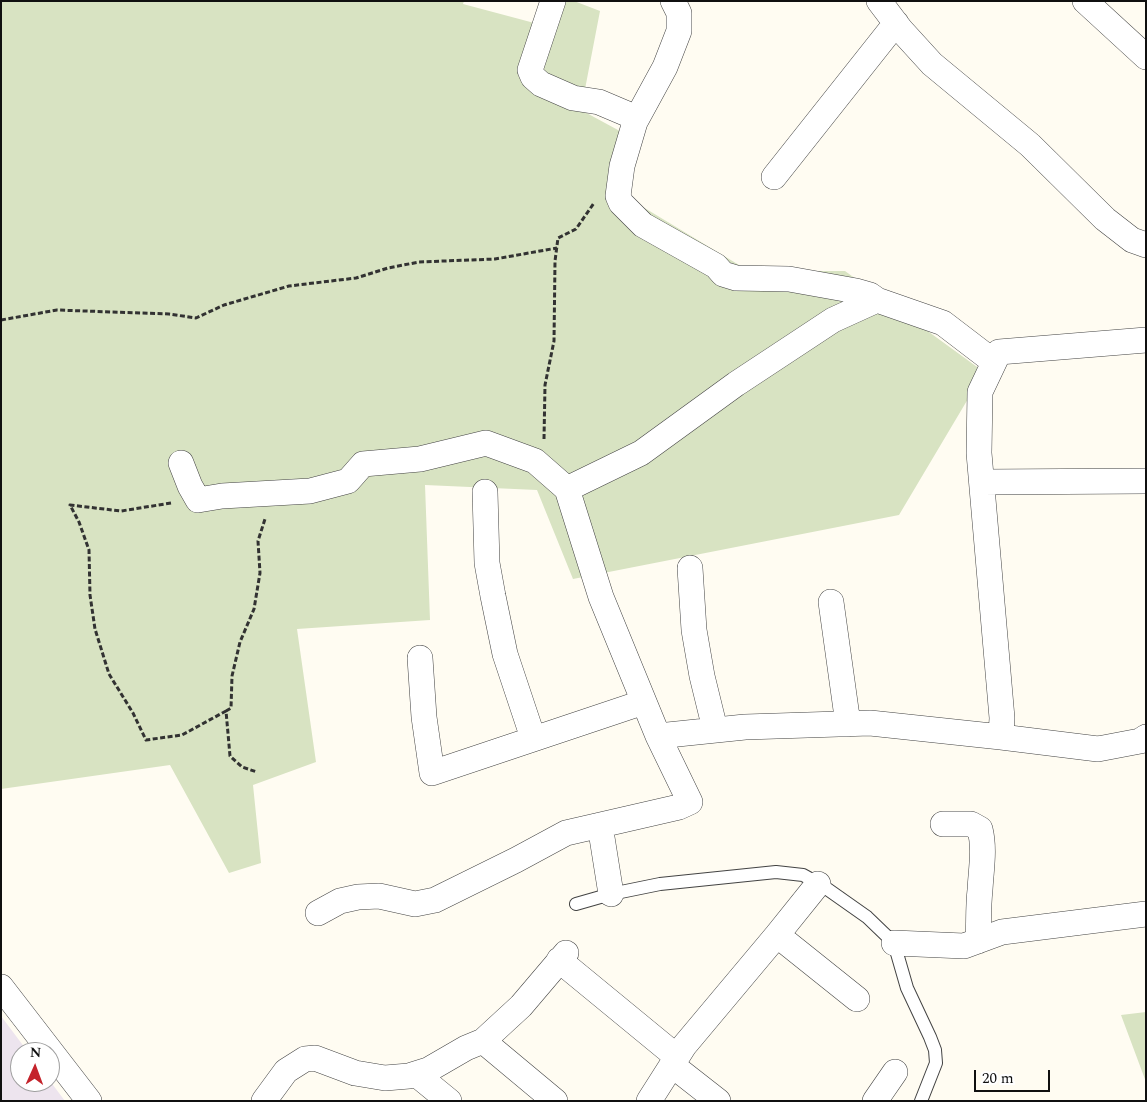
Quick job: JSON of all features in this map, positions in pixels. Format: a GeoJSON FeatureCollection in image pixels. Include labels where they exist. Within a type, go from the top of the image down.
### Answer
{"type":"FeatureCollection","features":[{"type":"Feature","properties":{"kind":"street"},"geometry":{"type":"LineString","coordinates":[[553,1],[530,70],[533,77],[541,84],[573,98],[598,102],[632,116],[635,122]]}},
{"type":"Feature","properties":{"kind":"street"},"geometry":{"type":"LineString","coordinates":[[673,1],[679,13],[679,31],[665,68],[635,122],[622,166],[618,196],[621,203],[643,225],[716,266],[723,274],[736,278],[789,280],[870,295],[877,300],[943,323],[994,362]]}},
{"type":"Feature","properties":{"kind":"street"},"geometry":{"type":"LineString","coordinates":[[879,1],[932,64],[1030,146],[1106,219],[1132,240],[1146,244]]}},
{"type":"Feature","properties":{"kind":"street"},"geometry":{"type":"LineString","coordinates":[[1085,1],[1146,57]]}},
{"type":"Feature","properties":{"kind":"street"},"geometry":{"type":"LineString","coordinates":[[774,177],[896,23]]}},
{"type":"Feature","properties":{"kind":"street"},"geometry":{"type":"LineString","coordinates":[[567,489],[640,453],[736,384],[833,320],[877,300]]}},
{"type":"Feature","properties":{"kind":"street"},"geometry":{"type":"LineString","coordinates":[[1001,737],[1002,718],[979,454],[980,392],[999,352],[1146,340]]}},
{"type":"Feature","properties":{"kind":"street"},"geometry":{"type":"LineString","coordinates":[[181,463],[198,500],[222,496],[310,491],[348,481],[363,464],[420,459],[486,443],[535,461],[567,489],[601,597],[658,736],[690,802],[679,808],[566,833],[435,900],[414,904],[379,896],[358,897],[340,901],[318,913]]}},
{"type":"Feature","properties":{"kind":"street"},"geometry":{"type":"LineString","coordinates":[[982,482],[1146,481]]}},
{"type":"Feature","properties":{"kind":"street"},"geometry":{"type":"LineString","coordinates":[[485,492],[487,563],[491,588],[505,654],[533,738]]}},
{"type":"Feature","properties":{"kind":"street"},"geometry":{"type":"LineString","coordinates":[[690,568],[694,630],[702,676],[715,730]]}},
{"type":"Feature","properties":{"kind":"street"},"geometry":{"type":"LineString","coordinates":[[832,602],[848,724]]}},
{"type":"Feature","properties":{"kind":"street"},"geometry":{"type":"LineString","coordinates":[[420,658],[424,717],[432,772],[644,702]]}},
{"type":"Feature","properties":{"kind":"street"},"geometry":{"type":"LineString","coordinates":[[658,736],[745,727],[870,724],[1098,749],[1140,741],[1146,736]]}},
{"type":"Feature","properties":{"kind":"street"},"geometry":{"type":"LineString","coordinates":[[943,824],[971,824],[980,829],[983,840],[978,941]]}},
{"type":"Feature","properties":{"kind":"street"},"geometry":{"type":"LineString","coordinates":[[600,826],[611,894]]}},
{"type":"Feature","properties":{"kind":"street"},"geometry":{"type":"LineString","coordinates":[[648,1101],[684,1046],[818,884]]}},
{"type":"Feature","properties":{"kind":"street"},"geometry":{"type":"LineString","coordinates":[[894,943],[964,946],[1002,932],[1146,914]]}},
{"type":"Feature","properties":{"kind":"street"},"geometry":{"type":"LineString","coordinates":[[776,936],[857,999]]}},
{"type":"Feature","properties":{"kind":"street"},"geometry":{"type":"LineString","coordinates":[[264,1101],[286,1071],[305,1059],[315,1058],[355,1073],[385,1078],[409,1076],[428,1070],[466,1048],[483,1041],[520,1006],[562,956],[718,1101]]}},
{"type":"Feature","properties":{"kind":"street"},"geometry":{"type":"LineString","coordinates":[[1,987],[89,1101]]}},
{"type":"Feature","properties":{"kind":"street"},"geometry":{"type":"LineString","coordinates":[[483,1041],[555,1101]]}},
{"type":"Feature","properties":{"kind":"street"},"geometry":{"type":"LineString","coordinates":[[875,1101],[895,1072]]}},
{"type":"Feature","properties":{"kind":"street"},"geometry":{"type":"LineString","coordinates":[[416,1074],[449,1101]]}},
{"type":"Feature","properties":{"kind":"lane"},"geometry":{"type":"LineString","coordinates":[[576,904],[611,894],[660,884],[776,872],[803,874],[867,917],[894,943],[907,988],[935,1050],[936,1064],[921,1101]]}},
{"type":"Feature","properties":{"kind":"path"},"geometry":{"type":"LineString","coordinates":[[544,446],[545,384],[554,341],[558,238],[576,229],[595,202]]}},
{"type":"Feature","properties":{"kind":"path"},"geometry":{"type":"LineString","coordinates":[[1,320],[57,310],[169,314],[196,318],[224,305],[289,286],[356,278],[388,268],[419,262],[494,259],[557,248]]}},
{"type":"Feature","properties":{"kind":"path"},"geometry":{"type":"LineString","coordinates":[[198,500],[121,511],[70,505],[79,522],[89,550],[90,595],[95,629],[106,665],[109,674],[133,712],[146,740],[182,735],[231,708],[232,676],[240,642],[254,609],[260,573],[258,541],[268,510],[268,494]]}},
{"type":"Feature","properties":{"kind":"path"},"geometry":{"type":"LineString","coordinates":[[226,711],[230,756],[242,767],[257,772]]}},
{"type":"Feature","properties":{"kind":"shaded area"},"geometry":{"type":"Polygon","coordinates":[[[1,1016],[20,1042],[10,1042],[10,1092],[58,1092],[65,1101],[1,1101],[1,1016]]]}},
{"type":"Feature","properties":{"kind":"green space"},"geometry":{"type":"Polygon","coordinates":[[[1,1],[464,1],[463,4],[538,24],[560,1],[574,1],[600,11],[581,110],[629,136],[628,198],[749,271],[845,271],[984,372],[899,515],[573,579],[537,490],[425,485],[430,620],[297,629],[316,762],[253,785],[261,863],[229,873],[170,765],[1,789],[1,1]]]}},
{"type":"Feature","properties":{"kind":"green space"},"geometry":{"type":"Polygon","coordinates":[[[1146,1012],[1146,1082],[1121,1015],[1146,1012]]]}}]}
